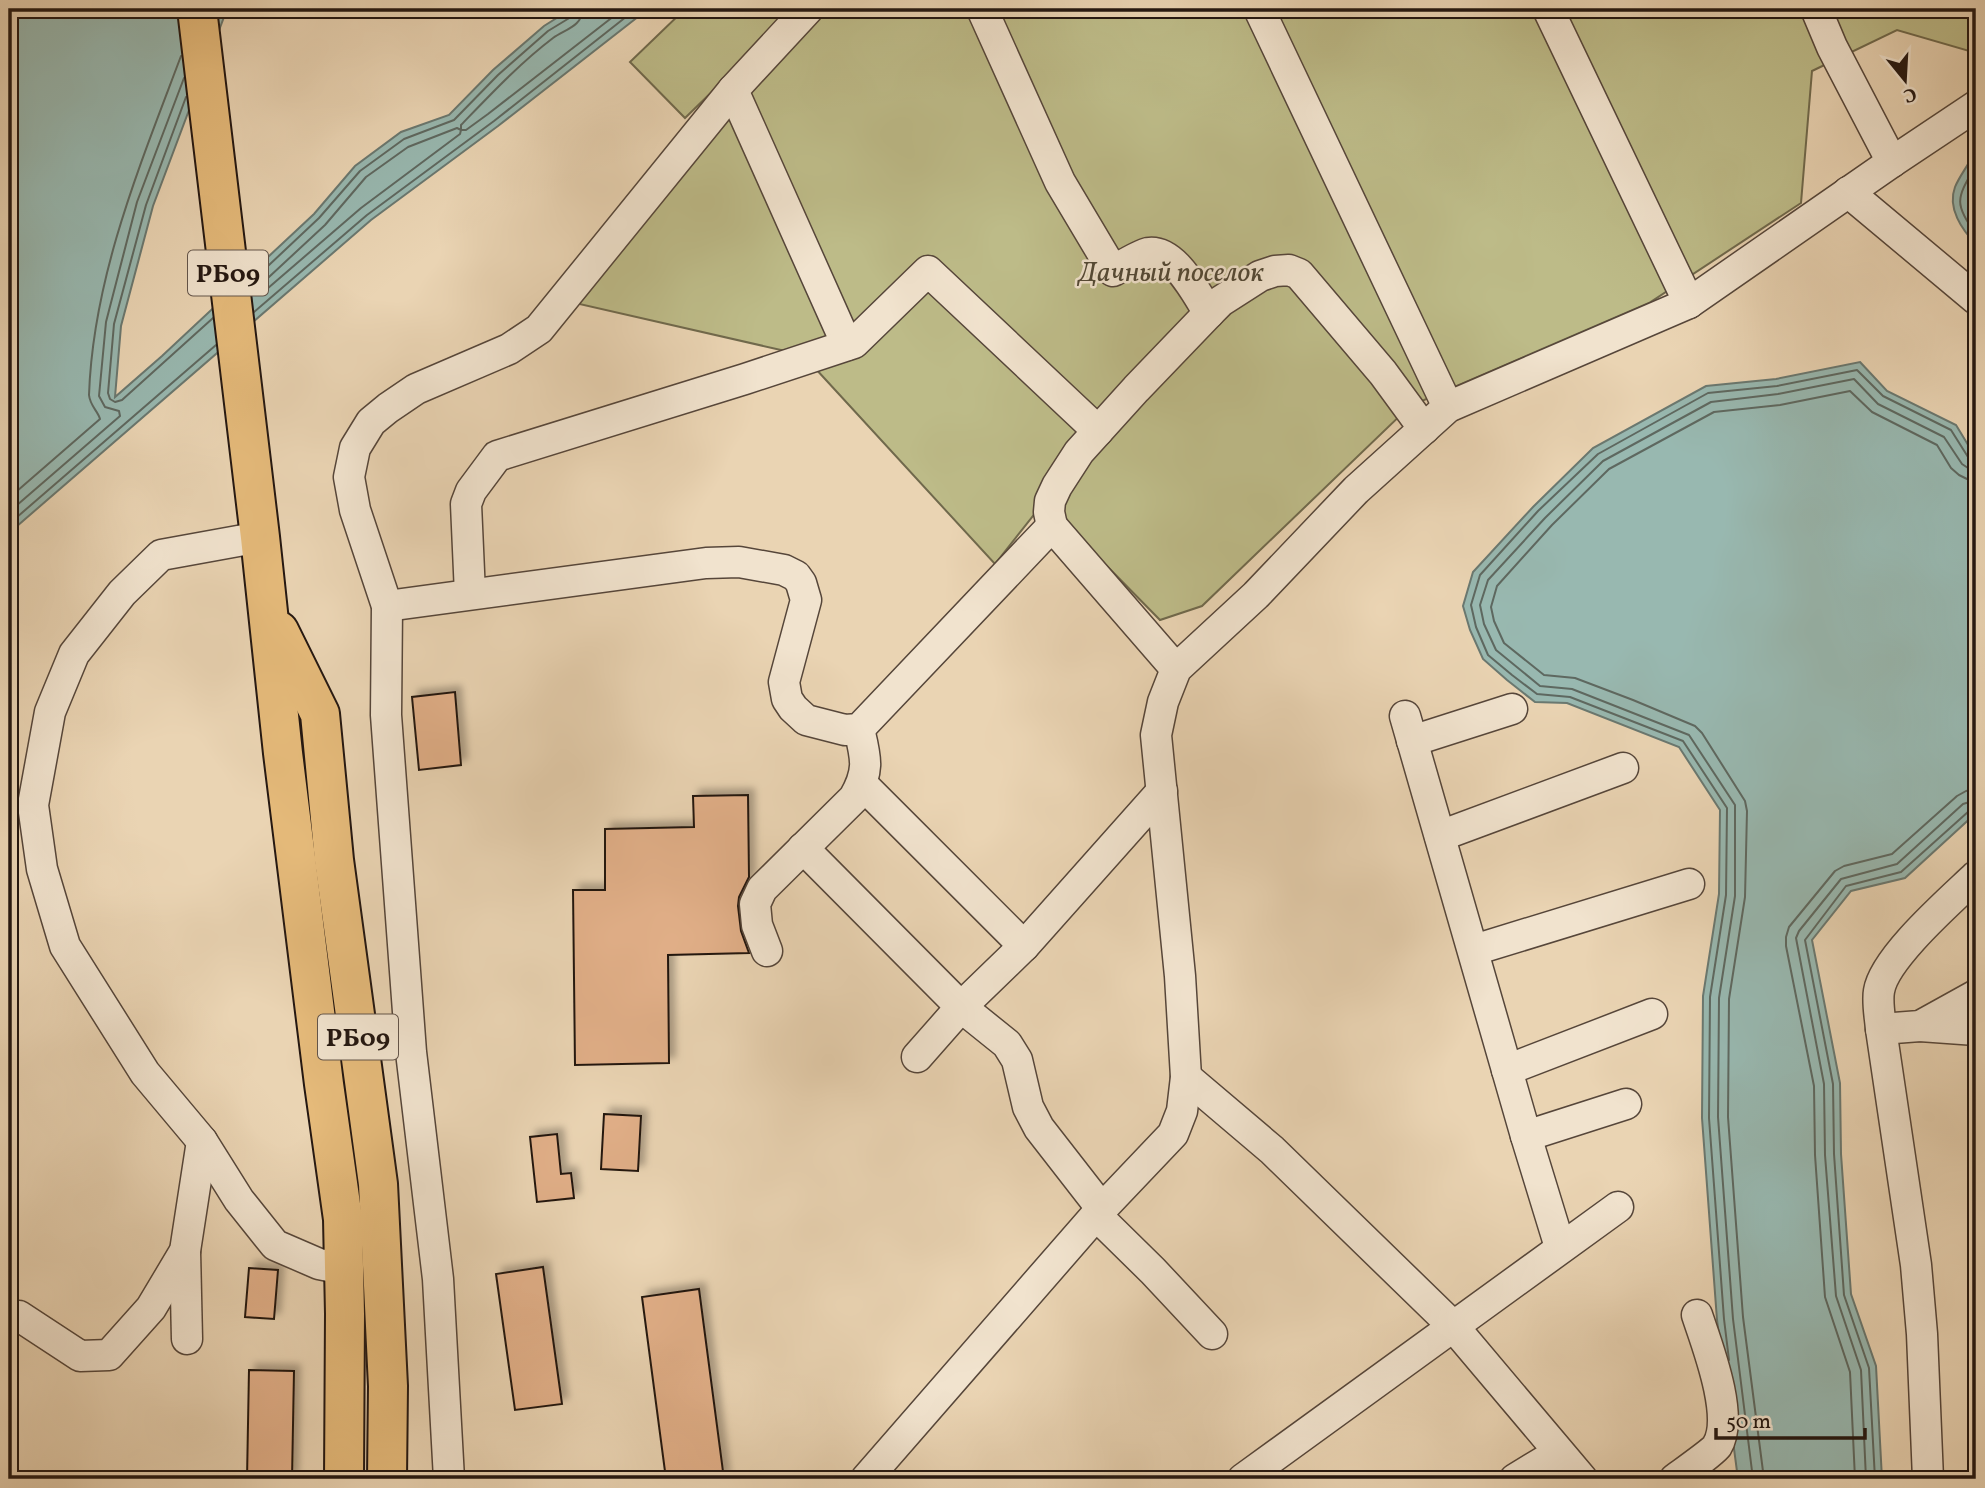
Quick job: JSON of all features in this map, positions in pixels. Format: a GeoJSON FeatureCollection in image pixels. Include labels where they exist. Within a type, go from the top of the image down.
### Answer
{"type":"FeatureCollection","features":[{"type":"Feature","properties":{"kind":"highway","name":"РБ09"},"geometry":{"type":"LineString","coordinates":[[197,9],[283,752],[342,1219],[345,1477]]}},
{"type":"Feature","properties":{"kind":"highway","name":"РБ09"},"geometry":{"type":"LineString","coordinates":[[268,609],[320,714],[334,860],[378,1184],[388,1386],[385,1478]]}},
{"type":"Feature","properties":{"kind":"street"},"geometry":{"type":"LineString","coordinates":[[449,1479],[438,1279],[411,1052],[386,715],[387,606],[355,510],[349,477],[355,448],[371,422],[416,389],[509,349],[539,329],[733,90],[808,9]]}},
{"type":"Feature","properties":{"kind":"street"},"geometry":{"type":"LineString","coordinates":[[982,9],[1060,182],[1113,271],[1149,253],[1162,256],[1178,266],[1209,313]]}},
{"type":"Feature","properties":{"kind":"street"},"geometry":{"type":"LineString","coordinates":[[1259,9],[1448,407]]}},
{"type":"Feature","properties":{"kind":"street"},"geometry":{"type":"LineString","coordinates":[[1548,9],[1689,303]]}},
{"type":"Feature","properties":{"kind":"street"},"geometry":{"type":"LineString","coordinates":[[1816,9],[1832,47],[1892,162]]}},
{"type":"Feature","properties":{"kind":"street"},"geometry":{"type":"LineString","coordinates":[[733,90],[847,345]]}},
{"type":"Feature","properties":{"kind":"street"},"geometry":{"type":"LineString","coordinates":[[866,1479],[1099,1212],[1173,1134],[1182,1111],[1186,1077],[1180,976],[1156,735],[1163,702],[1176,669],[1256,595],[1356,490],[1448,407],[1689,303],[1976,106]]}},
{"type":"Feature","properties":{"kind":"street"},"geometry":{"type":"LineString","coordinates":[[1848,192],[1976,299]]}},
{"type":"Feature","properties":{"kind":"street"},"geometry":{"type":"LineString","coordinates":[[1176,669],[1052,526],[1050,501],[1079,452],[1221,301],[1260,276],[1289,270],[1299,274],[1383,373],[1423,429]]}},
{"type":"Feature","properties":{"kind":"street"},"geometry":{"type":"LineString","coordinates":[[470,594],[466,504],[471,491],[497,456],[854,343],[928,271],[1098,431]]}},
{"type":"Feature","properties":{"kind":"street"},"geometry":{"type":"LineString","coordinates":[[387,606],[706,563],[738,562],[784,570],[796,576],[806,600],[784,682],[787,699],[806,720],[845,730],[859,729],[1052,526]]}},
{"type":"Feature","properties":{"kind":"street"},"geometry":{"type":"LineString","coordinates":[[260,537],[161,555],[122,593],[74,654],[50,712],[33,805],[42,869],[65,946],[145,1073],[202,1141],[239,1200],[275,1245],[320,1264],[344,1269]]}},
{"type":"Feature","properties":{"kind":"street"},"geometry":{"type":"LineString","coordinates":[[1512,709],[1409,728],[1560,1247]]}},
{"type":"Feature","properties":{"kind":"street"},"geometry":{"type":"LineString","coordinates":[[766,951],[757,925],[755,904],[762,889],[854,798],[862,784],[866,758],[859,729]]}},
{"type":"Feature","properties":{"kind":"street"},"geometry":{"type":"LineString","coordinates":[[1440,836],[1623,768]]}},
{"type":"Feature","properties":{"kind":"street"},"geometry":{"type":"LineString","coordinates":[[862,784],[1024,946]]}},
{"type":"Feature","properties":{"kind":"street"},"geometry":{"type":"LineString","coordinates":[[917,1057],[961,1007],[1024,946],[1162,792]]}},
{"type":"Feature","properties":{"kind":"street"},"geometry":{"type":"LineString","coordinates":[[803,848],[961,1007],[1007,1044],[1017,1060],[1028,1107],[1039,1128],[1099,1212],[1212,1334]]}},
{"type":"Feature","properties":{"kind":"street"},"geometry":{"type":"LineString","coordinates":[[1928,1479],[1922,1334],[1916,1265],[1881,1028],[1879,991],[1884,975],[1904,947],[1976,876]]}},
{"type":"Feature","properties":{"kind":"street"},"geometry":{"type":"LineString","coordinates":[[1474,950],[1689,884]]}},
{"type":"Feature","properties":{"kind":"street"},"geometry":{"type":"LineString","coordinates":[[1920,1026],[1976,995]]}},
{"type":"Feature","properties":{"kind":"street"},"geometry":{"type":"LineString","coordinates":[[1507,1070],[1652,1014]]}},
{"type":"Feature","properties":{"kind":"street"},"geometry":{"type":"LineString","coordinates":[[1881,1028],[1920,1026],[1976,1031]]}},
{"type":"Feature","properties":{"kind":"street"},"geometry":{"type":"LineString","coordinates":[[1186,1077],[1272,1150],[1453,1326],[1582,1479]]}},
{"type":"Feature","properties":{"kind":"street"},"geometry":{"type":"LineString","coordinates":[[1526,1136],[1626,1104]]}},
{"type":"Feature","properties":{"kind":"street"},"geometry":{"type":"LineString","coordinates":[[187,1339],[185,1251],[202,1141]]}},
{"type":"Feature","properties":{"kind":"street"},"geometry":{"type":"LineString","coordinates":[[1243,1479],[1618,1207]]}},
{"type":"Feature","properties":{"kind":"street"},"geometry":{"type":"LineString","coordinates":[[19,1316],[80,1356],[109,1355],[151,1308],[185,1251]]}},
{"type":"Feature","properties":{"kind":"street"},"geometry":{"type":"LineString","coordinates":[[1675,1479],[1717,1446],[1724,1421],[1714,1367],[1697,1315]]}},
{"type":"Feature","properties":{"kind":"street"},"geometry":{"type":"LineString","coordinates":[[1515,1479],[1558,1452]]}},
{"type":"Feature","properties":{"kind":"green space"},"geometry":{"type":"Polygon","coordinates":[[[685,9],[797,9],[685,118],[630,62],[685,9]]]}},
{"type":"Feature","properties":{"kind":"green space","name":"Дачный поселок"},"geometry":{"type":"Polygon","coordinates":[[[800,9],[1976,9],[1976,53],[1897,30],[1812,71],[1801,203],[1649,303],[1410,406],[1202,606],[1160,620],[1044,502],[995,564],[803,355],[553,298],[800,9]]]}},
{"type":"Feature","properties":{"kind":"water"},"geometry":{"type":"Polygon","coordinates":[[[9,9],[227,9],[153,206],[121,326],[115,397],[314,214],[355,166],[401,132],[449,115],[493,70],[544,26],[571,9],[648,9],[498,126],[371,220],[9,533],[9,9]]]}},
{"type":"Feature","properties":{"kind":"water"},"geometry":{"type":"Polygon","coordinates":[[[1976,154],[1976,244],[1957,218],[1953,195],[1957,183],[1976,154]]]}},
{"type":"Feature","properties":{"kind":"water"},"geometry":{"type":"Polygon","coordinates":[[[1860,362],[1887,391],[1956,425],[1976,458],[1976,813],[1905,878],[1851,891],[1812,940],[1840,1083],[1841,1154],[1851,1294],[1876,1366],[1882,1479],[1738,1479],[1717,1320],[1702,1118],[1703,996],[1719,894],[1720,810],[1679,747],[1567,703],[1535,702],[1507,680],[1483,659],[1463,606],[1473,572],[1593,448],[1706,386],[1776,379],[1860,362]]]}},
{"type":"Feature","properties":{"kind":"building"},"geometry":{"type":"Polygon","coordinates":[[[455,692],[461,765],[419,770],[412,697],[455,692]]]}},
{"type":"Feature","properties":{"kind":"building"},"geometry":{"type":"Polygon","coordinates":[[[748,795],[749,877],[739,897],[738,906],[741,931],[749,953],[668,955],[669,1063],[575,1065],[573,890],[605,890],[605,829],[694,827],[693,796],[748,795]]]}},
{"type":"Feature","properties":{"kind":"building"},"geometry":{"type":"Polygon","coordinates":[[[604,1114],[641,1116],[638,1171],[601,1169],[604,1114]]]}},
{"type":"Feature","properties":{"kind":"building"},"geometry":{"type":"Polygon","coordinates":[[[557,1134],[561,1174],[571,1173],[574,1198],[537,1202],[530,1137],[557,1134]]]}},
{"type":"Feature","properties":{"kind":"building"},"geometry":{"type":"Polygon","coordinates":[[[543,1267],[562,1404],[515,1410],[496,1274],[543,1267]]]}},
{"type":"Feature","properties":{"kind":"building"},"geometry":{"type":"Polygon","coordinates":[[[249,1268],[278,1270],[274,1319],[245,1317],[249,1268]]]}},
{"type":"Feature","properties":{"kind":"building"},"geometry":{"type":"Polygon","coordinates":[[[699,1289],[724,1479],[666,1479],[642,1297],[699,1289]]]}},
{"type":"Feature","properties":{"kind":"building"},"geometry":{"type":"Polygon","coordinates":[[[249,1370],[294,1371],[292,1479],[247,1479],[249,1370]]]}}]}
